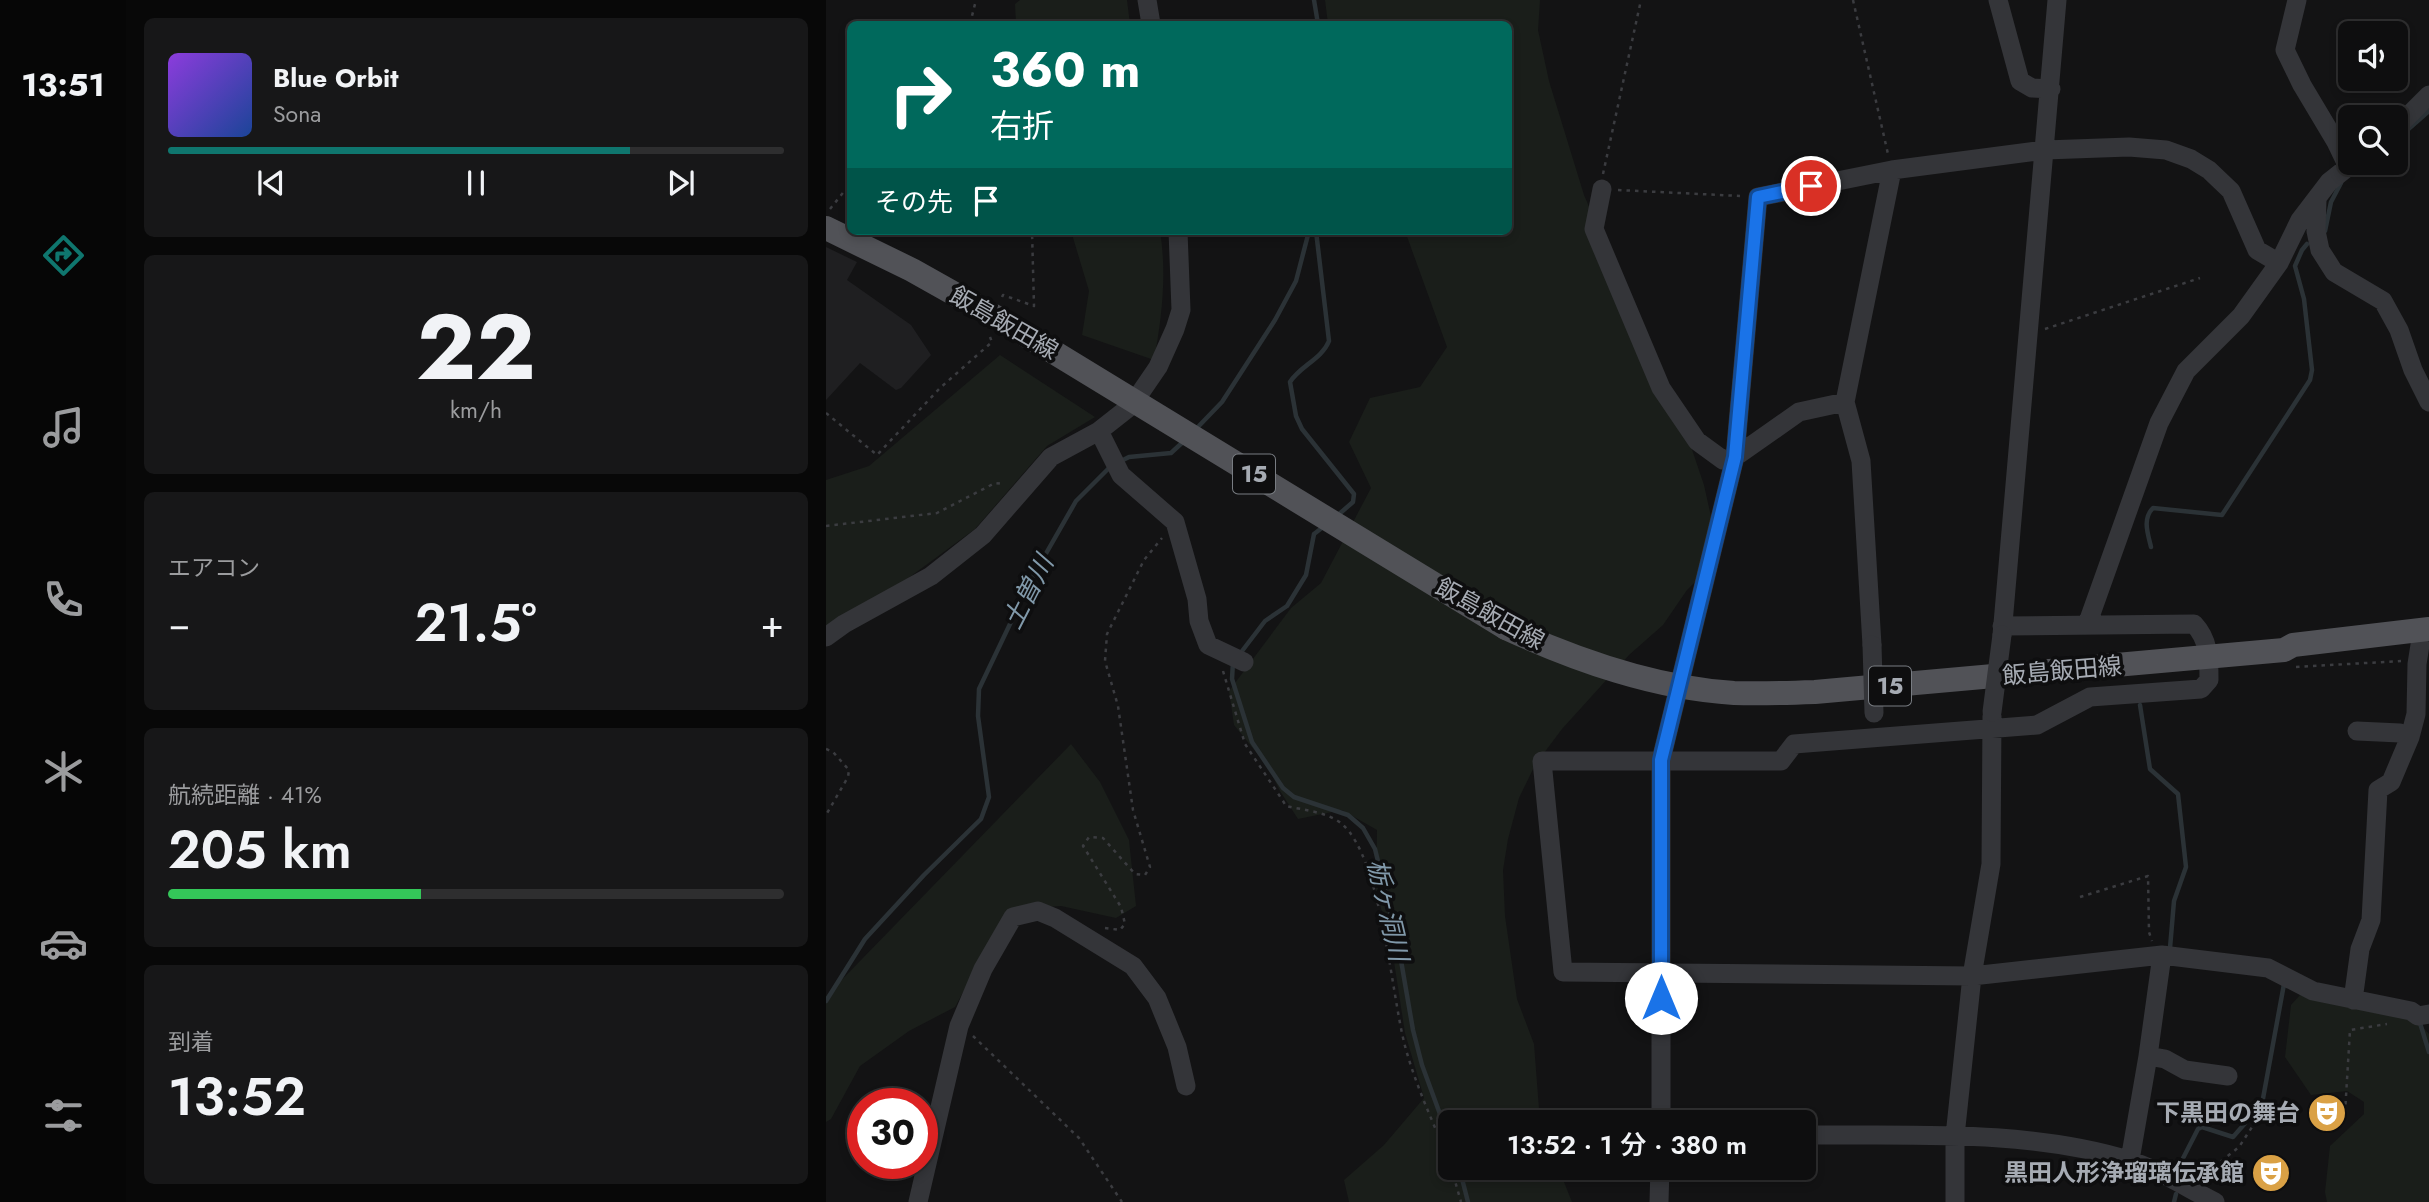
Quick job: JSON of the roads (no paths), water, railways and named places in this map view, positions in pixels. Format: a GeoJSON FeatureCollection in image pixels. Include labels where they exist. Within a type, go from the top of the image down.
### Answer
{"type":"FeatureCollection","features":[{"type":"Feature","properties":{"kind":"main road","name":"飯島飯田線"},"geometry":{"type":"LineString","coordinates":[[826,228],[912,270],[1506,628],[1543,645],[1633,676],[1678,686],[1734,693],[1815,692],[2209,658],[2284,650],[2293,645],[2426,639]]}},
{"type":"Feature","properties":{"kind":"street"},"geometry":{"type":"LineString","coordinates":[[1147,0],[1150,21]]}},
{"type":"Feature","properties":{"kind":"street"},"geometry":{"type":"LineString","coordinates":[[1998,0],[2020,81],[2032,88],[2051,89]]}},
{"type":"Feature","properties":{"kind":"street"},"geometry":{"type":"LineString","coordinates":[[1955,1202],[1955,1136],[1972,976],[1991,864],[1992,719],[2029,335],[2057,0]]}},
{"type":"Feature","properties":{"kind":"street"},"geometry":{"type":"LineString","coordinates":[[2297,0],[2285,50],[2302,85],[2338,145]]}},
{"type":"Feature","properties":{"kind":"street"},"geometry":{"type":"LineString","coordinates":[[2408,116],[2429,95]]}},
{"type":"Feature","properties":{"kind":"street"},"geometry":{"type":"LineString","coordinates":[[1661,1110],[1661,760],[1735,457],[1758,197],[1892,170],[2045,150],[2129,147],[2166,150],[2191,159],[2209,170],[2231,191],[2257,250],[2279,263]]}},
{"type":"Feature","properties":{"kind":"street"},"geometry":{"type":"LineString","coordinates":[[1875,737],[1861,461],[1845,402],[1892,170]]}},
{"type":"Feature","properties":{"kind":"street"},"geometry":{"type":"LineString","coordinates":[[2087,625],[2159,424],[2186,371],[2241,316],[2279,263],[2300,220],[2329,182],[2338,175]]}},
{"type":"Feature","properties":{"kind":"street"},"geometry":{"type":"LineString","coordinates":[[1602,189],[1594,229],[1661,388],[1697,441],[1723,460],[1735,457],[1799,412],[1845,402]]}},
{"type":"Feature","properties":{"kind":"street"},"geometry":{"type":"LineString","coordinates":[[2317,200],[2316,231],[2320,250],[2334,272],[2383,301],[2399,330],[2413,370],[2429,402]]}},
{"type":"Feature","properties":{"kind":"street"},"geometry":{"type":"LineString","coordinates":[[826,637],[844,624],[931,576],[983,536],[1051,457],[1099,431],[1132,405],[1158,367],[1181,310],[1178,235]]}},
{"type":"Feature","properties":{"kind":"street"},"geometry":{"type":"LineString","coordinates":[[1099,431],[1121,475],[1175,522],[1197,600],[1199,621],[1208,645],[1239,659]]}},
{"type":"Feature","properties":{"kind":"street"},"geometry":{"type":"LineString","coordinates":[[2002,630],[2087,625],[2194,624],[2204,635],[2209,658],[2209,680],[2201,689],[2090,697],[2037,725],[1992,719],[1875,737],[1794,744],[1781,761],[1542,761],[1563,972],[1972,976],[2162,955],[2268,968],[2313,991],[2411,1011],[2418,1016],[2429,1014]]}},
{"type":"Feature","properties":{"kind":"street"},"geometry":{"type":"LineString","coordinates":[[2353,1000],[2360,949],[2371,920],[2378,790],[2390,782],[2410,737],[2416,714],[2417,664],[2426,639]]}},
{"type":"Feature","properties":{"kind":"street"},"geometry":{"type":"LineString","coordinates":[[2357,731],[2400,733],[2410,737]]}},
{"type":"Feature","properties":{"kind":"street"},"geometry":{"type":"LineString","coordinates":[[918,1202],[959,1026],[983,970],[1013,917],[1038,911],[1055,918],[1133,966],[1157,998],[1177,1047],[1186,1086]]}},
{"type":"Feature","properties":{"kind":"street"},"geometry":{"type":"LineString","coordinates":[[2130,1160],[2162,955]]}},
{"type":"Feature","properties":{"kind":"street"},"geometry":{"type":"LineString","coordinates":[[2148,1056],[2165,1059],[2185,1070],[2228,1076]]}},
{"type":"Feature","properties":{"kind":"street"},"geometry":{"type":"LineString","coordinates":[[1816,1135],[1970,1135],[2077,1148],[2130,1160],[2215,1202]]}},
{"type":"Feature","properties":{"kind":"street"},"geometry":{"type":"LineString","coordinates":[[1659,1202],[1660,1180]]}},
{"type":"Feature","properties":{"kind":"waterway","name":"土曽川"},"geometry":{"type":"LineString","coordinates":[[1314,0],[1318,21]]}},
{"type":"Feature","properties":{"kind":"waterway"},"geometry":{"type":"LineString","coordinates":[[2408,129],[2429,111]]}},
{"type":"Feature","properties":{"kind":"waterway"},"geometry":{"type":"LineString","coordinates":[[2325,231],[2331,202],[2341,183]]}},
{"type":"Feature","properties":{"kind":"waterway","name":"土曽川"},"geometry":{"type":"LineString","coordinates":[[1195,430],[1222,402],[1275,320],[1296,281],[1308,235]]}},
{"type":"Feature","properties":{"kind":"waterway","name":"栃ヶ洞川"},"geometry":{"type":"LineString","coordinates":[[1316,235],[1329,341],[1321,353],[1290,382],[1296,416],[1302,429],[1354,494],[1353,502],[1338,515]]}},
{"type":"Feature","properties":{"kind":"waterway"},"geometry":{"type":"LineString","coordinates":[[2151,547],[2147,522],[2153,508],[2222,515],[2310,380],[2312,370],[2304,299],[2295,266],[2307,244]]}},
{"type":"Feature","properties":{"kind":"waterway","name":"土曽川"},"geometry":{"type":"LineString","coordinates":[[1119,462],[1129,457],[1171,453],[1184,441]]}},
{"type":"Feature","properties":{"kind":"waterway","name":"土曽川"},"geometry":{"type":"LineString","coordinates":[[826,1001],[865,939],[981,819],[989,797],[978,716],[979,689],[1032,578],[1076,501],[1111,466]]}},
{"type":"Feature","properties":{"kind":"waterway","name":"栃ヶ洞川"},"geometry":{"type":"LineString","coordinates":[[1239,655],[1265,621],[1287,606],[1306,575],[1314,534],[1323,527]]}},
{"type":"Feature","properties":{"kind":"waterway","name":"栃ヶ洞川"},"geometry":{"type":"LineString","coordinates":[[1233,662],[1232,679],[1252,742],[1283,788],[1294,797],[1348,815],[1363,828],[1375,849],[1398,943],[1413,1030],[1439,1110]]}},
{"type":"Feature","properties":{"kind":"waterway"},"geometry":{"type":"LineString","coordinates":[[2140,705],[2150,769],[2178,794],[2186,867],[2174,901],[2170,948]]}},
{"type":"Feature","properties":{"kind":"waterway"},"geometry":{"type":"LineString","coordinates":[[2178,1168],[2198,1129],[2202,1127],[2233,1137],[2262,1104],[2284,984]]}},
{"type":"Feature","properties":{"kind":"waterway"},"geometry":{"type":"LineString","coordinates":[[2420,1023],[2429,1052]]}},
{"type":"Feature","properties":{"kind":"waterway","name":"栃ヶ洞川"},"geometry":{"type":"LineString","coordinates":[[1462,1180],[1468,1202]]}},
{"type":"Feature","properties":{"kind":"waterway"},"geometry":{"type":"LineString","coordinates":[[2174,1202],[2176,1194]]}},
{"type":"Feature","properties":{"kind":"place","name":"下黒田の舞台"},"geometry":{"type":"Point","coordinates":[2327,1113]}},
{"type":"Feature","properties":{"kind":"place","name":"黒田人形浄瑠璃伝承館"},"geometry":{"type":"Point","coordinates":[2271,1173]}}]}
